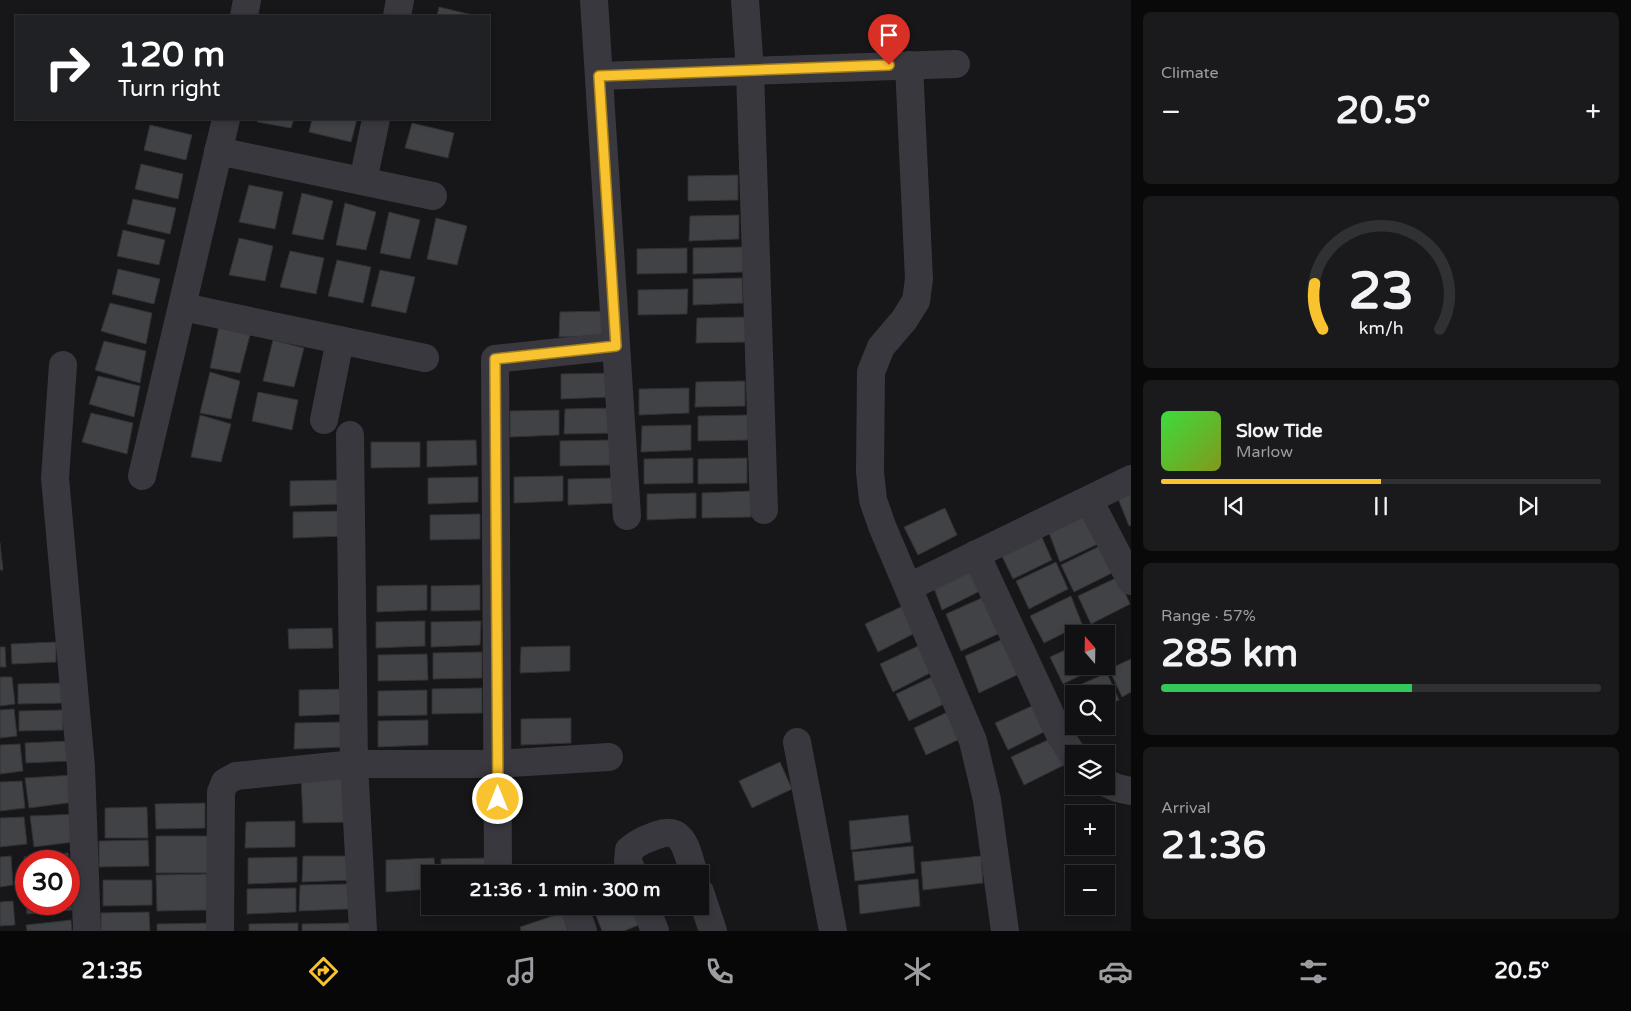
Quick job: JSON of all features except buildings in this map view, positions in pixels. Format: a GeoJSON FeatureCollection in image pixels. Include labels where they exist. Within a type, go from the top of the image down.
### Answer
{"type":"FeatureCollection","features":[{"type":"Feature","properties":{"kind":"street"},"geometry":{"type":"LineString","coordinates":[[244,15],[247,0]]}},
{"type":"Feature","properties":{"kind":"street"},"geometry":{"type":"LineString","coordinates":[[396,15],[400,0]]}},
{"type":"Feature","properties":{"kind":"street"},"geometry":{"type":"LineString","coordinates":[[594,0],[626,516]]}},
{"type":"Feature","properties":{"kind":"street"},"geometry":{"type":"LineString","coordinates":[[744,0],[750,71],[764,510]]}},
{"type":"Feature","properties":{"kind":"street"},"geometry":{"type":"LineString","coordinates":[[599,76],[909,64],[956,64]]}},
{"type":"Feature","properties":{"kind":"street"},"geometry":{"type":"LineString","coordinates":[[909,64],[919,279],[916,300],[904,320],[881,347],[871,372],[870,472],[876,509],[973,741],[987,800],[1005,931]]}},
{"type":"Feature","properties":{"kind":"street"},"geometry":{"type":"LineString","coordinates":[[142,476],[226,120]]}},
{"type":"Feature","properties":{"kind":"street"},"geometry":{"type":"LineString","coordinates":[[363,181],[376,120]]}},
{"type":"Feature","properties":{"kind":"street"},"geometry":{"type":"LineString","coordinates":[[218,151],[433,196]]}},
{"type":"Feature","properties":{"kind":"street"},"geometry":{"type":"LineString","coordinates":[[183,307],[425,358]]}},
{"type":"Feature","properties":{"kind":"street"},"geometry":{"type":"LineString","coordinates":[[324,420],[340,340]]}},
{"type":"Feature","properties":{"kind":"street"},"geometry":{"type":"LineString","coordinates":[[498,865],[495,359],[616,346]]}},
{"type":"Feature","properties":{"kind":"street"},"geometry":{"type":"LineString","coordinates":[[62,364],[55,478],[81,767],[87,931]]}},
{"type":"Feature","properties":{"kind":"street"},"geometry":{"type":"LineString","coordinates":[[350,435],[354,764],[363,931]]}},
{"type":"Feature","properties":{"kind":"street"},"geometry":{"type":"LineString","coordinates":[[909,587],[1131,479]]}},
{"type":"Feature","properties":{"kind":"street"},"geometry":{"type":"LineString","coordinates":[[1089,500],[1131,581]]}},
{"type":"Feature","properties":{"kind":"street"},"geometry":{"type":"LineString","coordinates":[[976,554],[1060,735],[1067,745]]}},
{"type":"Feature","properties":{"kind":"street"},"geometry":{"type":"LineString","coordinates":[[797,742],[833,931]]}},
{"type":"Feature","properties":{"kind":"street"},"geometry":{"type":"LineString","coordinates":[[220,931],[220,799],[225,782],[236,776],[354,764],[497,764],[609,757]]}},
{"type":"Feature","properties":{"kind":"street"},"geometry":{"type":"LineString","coordinates":[[1115,787],[1131,791]]}},
{"type":"Feature","properties":{"kind":"street"},"geometry":{"type":"LineString","coordinates":[[630,865],[629,850],[639,842],[667,831],[676,833],[683,842],[691,865]]}},
{"type":"Feature","properties":{"kind":"street"},"geometry":{"type":"LineString","coordinates":[[577,915],[583,931]]}},
{"type":"Feature","properties":{"kind":"street"},"geometry":{"type":"LineString","coordinates":[[648,915],[654,931]]}},
{"type":"Feature","properties":{"kind":"street"},"geometry":{"type":"LineString","coordinates":[[708,915],[713,931]]}},
{"type":"Feature","properties":{"kind":"route"},"geometry":{"type":"LineString","coordinates":[[498,799],[495,359],[616,346],[599,76],[889,65]]}}]}
